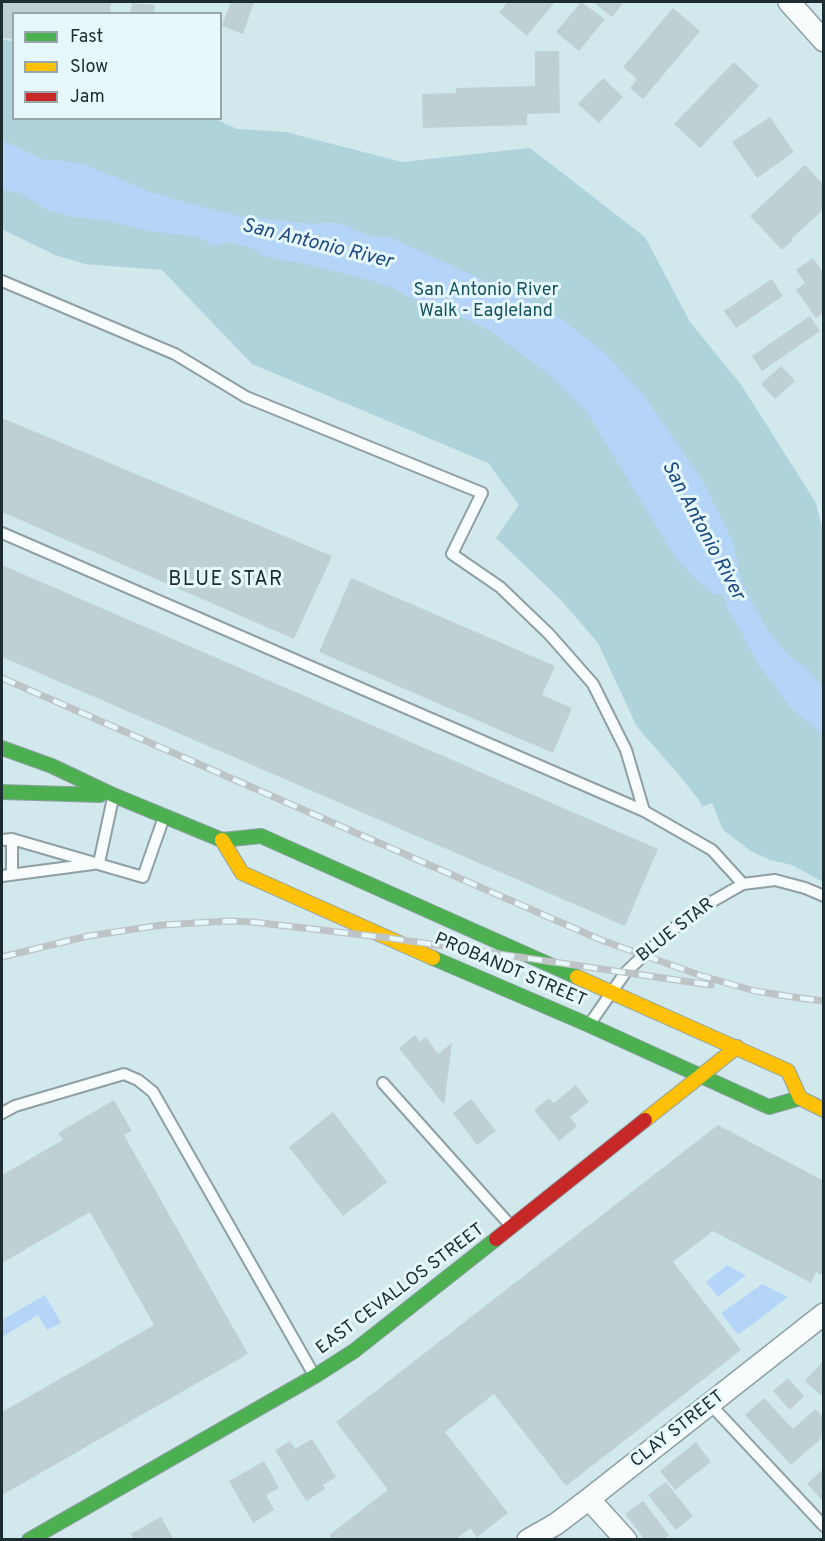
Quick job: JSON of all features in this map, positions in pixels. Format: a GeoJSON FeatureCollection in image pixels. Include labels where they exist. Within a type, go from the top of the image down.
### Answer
{"type":"FeatureCollection","features":[{"type":"Feature","properties":{"kind":"main road","name":"PROBANDT STREET"},"geometry":{"type":"LineString","coordinates":[[2,748],[52,766],[113,795],[222,840],[261,836],[788,1071],[800,1098],[769,1107],[589,1025],[242,873],[222,840]]}},
{"type":"Feature","properties":{"kind":"main road"},"geometry":{"type":"LineString","coordinates":[[2,792],[113,795]]}},
{"type":"Feature","properties":{"kind":"main road","name":"EAST CEVALLOS STREET"},"geometry":{"type":"LineString","coordinates":[[29,1539],[315,1377],[384,1329],[737,1047]]}},
{"type":"Feature","properties":{"kind":"main road"},"geometry":{"type":"LineString","coordinates":[[800,1098],[824,1110]]}},
{"type":"Feature","properties":{"kind":"street"},"geometry":{"type":"LineString","coordinates":[[789,2],[824,41]]}},
{"type":"Feature","properties":{"kind":"street","name":"CLAY STREET"},"geometry":{"type":"LineString","coordinates":[[528,1539],[556,1524],[590,1499],[824,1314]]}},
{"type":"Feature","properties":{"kind":"street"},"geometry":{"type":"LineString","coordinates":[[590,1499],[626,1539]]}},
{"type":"Feature","properties":{"kind":"lane"},"geometry":{"type":"LineString","coordinates":[[2,281],[176,354],[246,397],[482,493],[452,554],[500,586],[549,634],[593,684],[626,750],[644,811]]}},
{"type":"Feature","properties":{"kind":"lane"},"geometry":{"type":"LineString","coordinates":[[2,533],[644,811],[712,850],[743,884]]}},
{"type":"Feature","properties":{"kind":"lane"},"geometry":{"type":"LineString","coordinates":[[99,864],[113,795]]}},
{"type":"Feature","properties":{"kind":"lane"},"geometry":{"type":"LineString","coordinates":[[99,864],[7,874],[7,840],[99,864],[143,877],[164,816]]}},
{"type":"Feature","properties":{"kind":"lane","name":"BLUE STAR"},"geometry":{"type":"LineString","coordinates":[[589,1025],[625,973],[680,924],[706,905],[743,884],[775,880],[824,896]]}},
{"type":"Feature","properties":{"kind":"lane"},"geometry":{"type":"LineString","coordinates":[[2,1113],[15,1106],[124,1074],[138,1080],[153,1092],[315,1377]]}},
{"type":"Feature","properties":{"kind":"lane"},"geometry":{"type":"LineString","coordinates":[[383,1083],[512,1227]]}},
{"type":"Feature","properties":{"kind":"lane"},"geometry":{"type":"LineString","coordinates":[[710,1404],[824,1526]]}},
{"type":"Feature","properties":{"kind":"green space","name":"San Antonio River Walk - Eagleland"},"geometry":{"type":"Polygon","coordinates":[[[2,40],[12,41],[12,120],[217,120],[237,129],[286,132],[402,162],[530,148],[645,237],[690,322],[742,386],[816,503],[824,536],[823,882],[792,865],[770,860],[751,851],[723,830],[712,803],[702,807],[680,776],[637,727],[598,643],[560,599],[496,538],[519,505],[488,463],[252,364],[162,270],[85,264],[55,255],[2,229],[2,40]]]}},
{"type":"Feature","properties":{"kind":"water","name":"San Antonio River"},"geometry":{"type":"Polygon","coordinates":[[[2,140],[43,160],[86,165],[150,192],[187,203],[239,216],[314,224],[331,222],[373,237],[389,237],[501,290],[543,307],[565,322],[606,354],[645,397],[702,480],[733,542],[743,587],[769,632],[790,657],[807,668],[823,689],[823,735],[791,708],[759,665],[728,609],[723,594],[714,594],[693,577],[673,554],[587,412],[550,375],[489,330],[435,304],[412,299],[391,287],[366,279],[261,255],[252,248],[229,242],[212,247],[205,240],[193,236],[149,231],[105,220],[72,217],[48,210],[21,194],[2,189],[2,140]]]}},
{"type":"Feature","properties":{"kind":"water"},"geometry":{"type":"Polygon","coordinates":[[[727,1265],[746,1275],[718,1297],[706,1282],[727,1265]]]}},
{"type":"Feature","properties":{"kind":"water"},"geometry":{"type":"Polygon","coordinates":[[[762,1284],[788,1297],[738,1335],[721,1313],[762,1284]]]}},
{"type":"Feature","properties":{"kind":"water"},"geometry":{"type":"Polygon","coordinates":[[[45,1295],[61,1323],[47,1330],[38,1315],[2,1337],[2,1320],[45,1295]]]}},
{"type":"Feature","properties":{"kind":"building"},"geometry":{"type":"Polygon","coordinates":[[[2,2],[111,2],[110,12],[12,12],[12,39],[2,38],[2,2]]]}},
{"type":"Feature","properties":{"kind":"building"},"geometry":{"type":"Polygon","coordinates":[[[231,2],[254,2],[243,34],[222,26],[231,2]]]}},
{"type":"Feature","properties":{"kind":"building"},"geometry":{"type":"Polygon","coordinates":[[[505,2],[555,2],[527,36],[499,12],[507,3],[505,2]]]}},
{"type":"Feature","properties":{"kind":"building"},"geometry":{"type":"Polygon","coordinates":[[[581,2],[605,19],[579,51],[556,32],[581,2]]]}},
{"type":"Feature","properties":{"kind":"building"},"geometry":{"type":"Polygon","coordinates":[[[593,2],[624,2],[612,17],[593,2]]]}},
{"type":"Feature","properties":{"kind":"building"},"geometry":{"type":"Polygon","coordinates":[[[132,3],[155,5],[154,12],[130,12],[132,3]]]}},
{"type":"Feature","properties":{"kind":"building"},"geometry":{"type":"Polygon","coordinates":[[[673,8],[700,31],[643,99],[630,88],[637,79],[623,67],[673,8]]]}},
{"type":"Feature","properties":{"kind":"building"},"geometry":{"type":"Polygon","coordinates":[[[535,51],[559,51],[560,113],[527,114],[527,125],[423,128],[422,94],[456,93],[456,88],[535,86],[535,51]]]}},
{"type":"Feature","properties":{"kind":"building"},"geometry":{"type":"Polygon","coordinates":[[[734,62],[759,86],[700,148],[674,124],[734,62]]]}},
{"type":"Feature","properties":{"kind":"building"},"geometry":{"type":"Polygon","coordinates":[[[603,78],[623,97],[599,123],[578,104],[603,78]]]}},
{"type":"Feature","properties":{"kind":"building"},"geometry":{"type":"Polygon","coordinates":[[[770,117],[794,152],[757,178],[732,142],[770,117]]]}},
{"type":"Feature","properties":{"kind":"building"},"geometry":{"type":"Polygon","coordinates":[[[805,165],[824,185],[824,209],[782,250],[750,216],[805,165]]]}},
{"type":"Feature","properties":{"kind":"building"},"geometry":{"type":"Polygon","coordinates":[[[813,258],[822,271],[824,269],[824,312],[816,318],[796,290],[805,283],[796,270],[813,258]]]}},
{"type":"Feature","properties":{"kind":"building"},"geometry":{"type":"Polygon","coordinates":[[[772,279],[783,296],[736,328],[724,311],[772,279]]]}},
{"type":"Feature","properties":{"kind":"building"},"geometry":{"type":"Polygon","coordinates":[[[810,316],[820,331],[762,371],[752,356],[810,316]]]}},
{"type":"Feature","properties":{"kind":"building"},"geometry":{"type":"Polygon","coordinates":[[[781,366],[795,381],[775,399],[761,384],[781,366]]]}},
{"type":"Feature","properties":{"kind":"building"},"geometry":{"type":"Polygon","coordinates":[[[2,418],[332,556],[294,639],[2,512],[2,418]]]}},
{"type":"Feature","properties":{"kind":"building"},"geometry":{"type":"Polygon","coordinates":[[[2,565],[658,849],[625,926],[2,657],[2,565]]]}},
{"type":"Feature","properties":{"kind":"building"},"geometry":{"type":"Polygon","coordinates":[[[351,578],[555,666],[542,695],[572,708],[553,753],[319,652],[351,578]]]}},
{"type":"Feature","properties":{"kind":"building"},"geometry":{"type":"Polygon","coordinates":[[[415,1035],[420,1042],[426,1037],[438,1054],[452,1043],[444,1105],[399,1048],[415,1035]]]}},
{"type":"Feature","properties":{"kind":"building"},"geometry":{"type":"Polygon","coordinates":[[[576,1085],[589,1102],[570,1117],[577,1126],[559,1141],[534,1110],[549,1098],[554,1103],[576,1085]]]}},
{"type":"Feature","properties":{"kind":"building"},"geometry":{"type":"Polygon","coordinates":[[[471,1099],[496,1131],[477,1145],[453,1113],[471,1099]]]}},
{"type":"Feature","properties":{"kind":"building"},"geometry":{"type":"Polygon","coordinates":[[[114,1100],[132,1131],[124,1135],[248,1354],[2,1495],[2,1412],[154,1325],[90,1212],[2,1263],[2,1175],[63,1140],[58,1133],[114,1100]]]}},
{"type":"Feature","properties":{"kind":"building"},"geometry":{"type":"Polygon","coordinates":[[[333,1112],[387,1182],[343,1216],[289,1147],[333,1112]]]}},
{"type":"Feature","properties":{"kind":"building"},"geometry":{"type":"Polygon","coordinates":[[[718,1125],[824,1181],[824,1276],[816,1272],[811,1283],[713,1231],[673,1262],[741,1350],[566,1486],[494,1394],[445,1432],[508,1513],[477,1537],[470,1528],[455,1540],[333,1540],[329,1535],[388,1490],[336,1422],[718,1125]]]}},
{"type":"Feature","properties":{"kind":"building"},"geometry":{"type":"Polygon","coordinates":[[[824,1360],[824,1398],[805,1381],[824,1360]]]}},
{"type":"Feature","properties":{"kind":"building"},"geometry":{"type":"Polygon","coordinates":[[[788,1378],[804,1396],[790,1410],[773,1391],[788,1378]]]}},
{"type":"Feature","properties":{"kind":"building"},"geometry":{"type":"Polygon","coordinates":[[[764,1398],[793,1429],[815,1409],[824,1418],[824,1436],[791,1465],[745,1415],[764,1398]]]}},
{"type":"Feature","properties":{"kind":"building"},"geometry":{"type":"Polygon","coordinates":[[[312,1439],[336,1477],[323,1485],[325,1489],[306,1501],[275,1450],[290,1441],[295,1449],[312,1439]]]}},
{"type":"Feature","properties":{"kind":"building"},"geometry":{"type":"Polygon","coordinates":[[[696,1442],[711,1462],[675,1490],[660,1471],[696,1442]]]}},
{"type":"Feature","properties":{"kind":"building"},"geometry":{"type":"Polygon","coordinates":[[[264,1461],[279,1488],[266,1495],[274,1510],[253,1523],[229,1481],[264,1461]]]}},
{"type":"Feature","properties":{"kind":"building"},"geometry":{"type":"Polygon","coordinates":[[[824,1468],[824,1502],[807,1484],[824,1468]]]}},
{"type":"Feature","properties":{"kind":"building"},"geometry":{"type":"Polygon","coordinates":[[[666,1482],[693,1516],[676,1530],[648,1495],[666,1482]]]}},
{"type":"Feature","properties":{"kind":"building"},"geometry":{"type":"Polygon","coordinates":[[[643,1501],[669,1535],[663,1540],[645,1540],[625,1514],[643,1501]]]}},
{"type":"Feature","properties":{"kind":"building"},"geometry":{"type":"Polygon","coordinates":[[[161,1517],[174,1540],[134,1540],[131,1534],[161,1517]]]}},
{"type":"Feature","properties":{"kind":"railway"},"geometry":{"type":"LineString","coordinates":[[2,678],[601,940],[702,976],[755,991],[806,999]]}},
{"type":"Feature","properties":{"kind":"railway"},"geometry":{"type":"LineString","coordinates":[[2,957],[88,936],[162,925],[229,921],[389,938],[711,985]]}},
{"type":"Feature","properties":{"kind":"railway"},"geometry":{"type":"LineString","coordinates":[[800,998],[824,1001]]}},
{"type":"Feature","properties":{"kind":"traffic: fast"},"geometry":{"type":"LineString","coordinates":[[2,748],[52,766],[113,795],[222,840],[261,836],[577,977]]}},
{"type":"Feature","properties":{"kind":"traffic: fast"},"geometry":{"type":"LineString","coordinates":[[2,792],[100,795]]}},
{"type":"Feature","properties":{"kind":"traffic: fast"},"geometry":{"type":"LineString","coordinates":[[433,958],[589,1025],[769,1107],[800,1098]]}},
{"type":"Feature","properties":{"kind":"traffic: fast"},"geometry":{"type":"LineString","coordinates":[[29,1540],[315,1376],[354,1351],[496,1239]]}},
{"type":"Feature","properties":{"kind":"traffic: slow"},"geometry":{"type":"LineString","coordinates":[[222,840],[242,873],[433,958]]}},
{"type":"Feature","properties":{"kind":"traffic: slow"},"geometry":{"type":"LineString","coordinates":[[577,977],[788,1071],[800,1098],[824,1110]]}},
{"type":"Feature","properties":{"kind":"traffic: slow"},"geometry":{"type":"LineString","coordinates":[[645,1120],[737,1047]]}},
{"type":"Feature","properties":{"kind":"traffic: jam"},"geometry":{"type":"LineString","coordinates":[[496,1239],[645,1120]]}},
{"type":"Feature","properties":{"kind":"district","name":"BLUE STAR"},"geometry":{"type":"Point","coordinates":[226,581]}}]}
